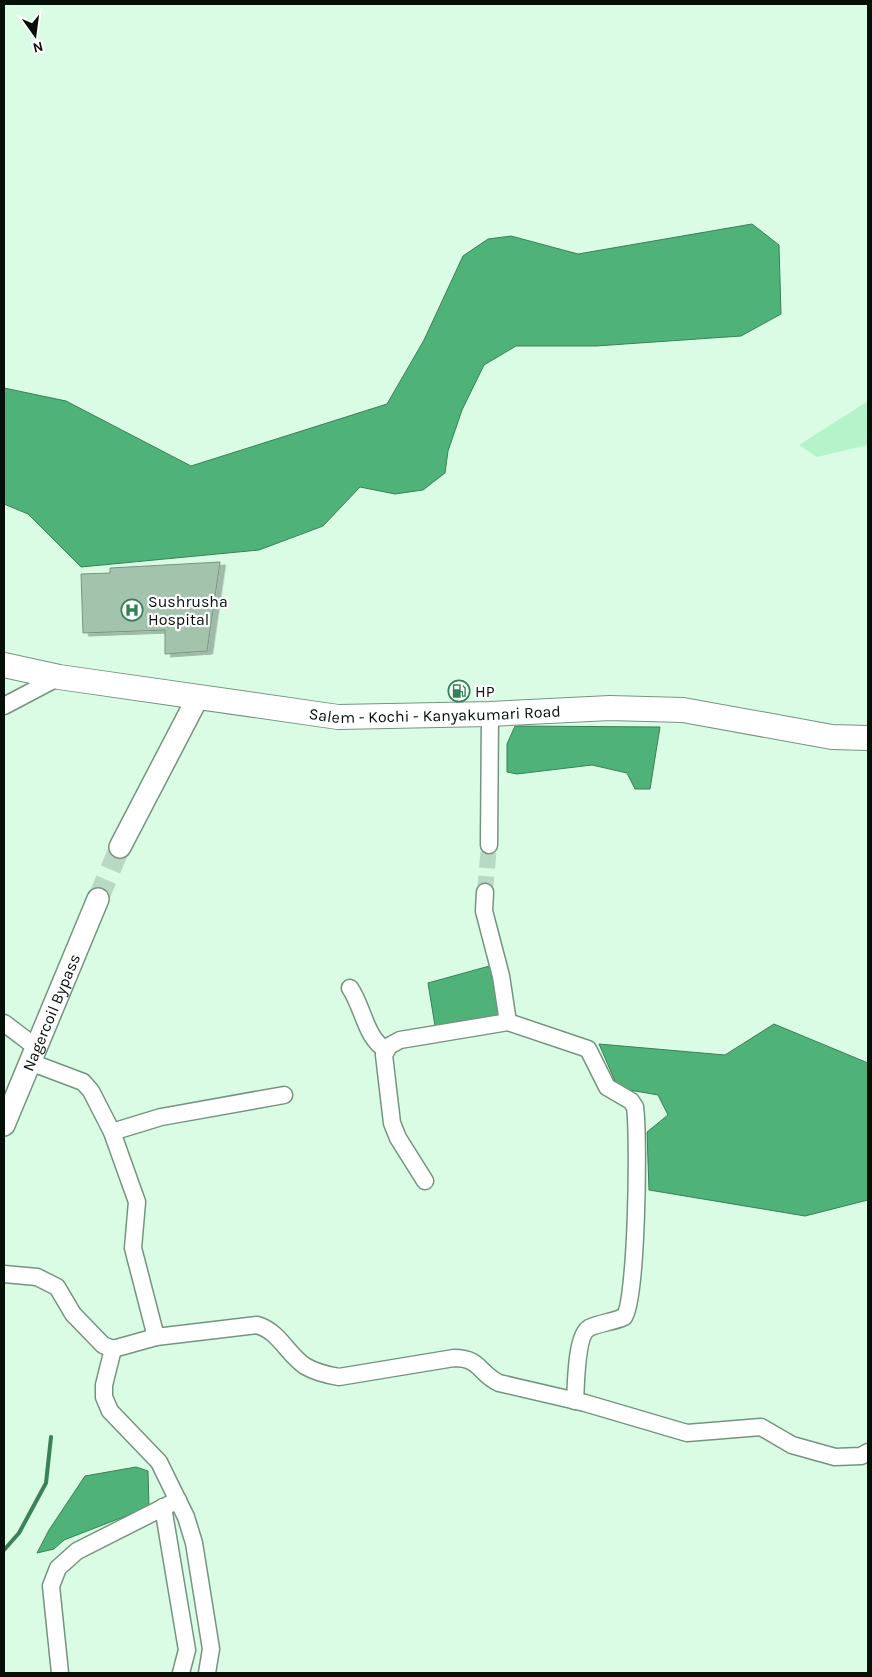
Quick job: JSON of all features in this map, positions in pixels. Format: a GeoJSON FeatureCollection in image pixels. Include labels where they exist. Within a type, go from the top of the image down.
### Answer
{"type":"FeatureCollection","features":[{"type":"Feature","properties":{"kind":"highway","name":"Salem - Kochi - Kanyakumari Road"},"geometry":{"type":"LineString","coordinates":[[4,665],[59,677],[197,699],[338,717],[490,714],[610,708],[683,710],[832,737],[868,738]]}},
{"type":"Feature","properties":{"kind":"main road"},"geometry":{"type":"LineString","coordinates":[[120,847],[197,699]]}},
{"type":"Feature","properties":{"kind":"main road","name":"Nagercoil Bypass"},"geometry":{"type":"LineString","coordinates":[[4,1125],[98,899]]}},
{"type":"Feature","properties":{"kind":"street"},"geometry":{"type":"LineString","coordinates":[[4,706],[59,677]]}},
{"type":"Feature","properties":{"kind":"street"},"geometry":{"type":"LineString","coordinates":[[489,845],[490,714]]}},
{"type":"Feature","properties":{"kind":"street"},"geometry":{"type":"LineString","coordinates":[[485,892],[484,911],[501,976],[508,1022]]}},
{"type":"Feature","properties":{"kind":"street"},"geometry":{"type":"LineString","coordinates":[[350,988],[362,1008],[373,1040],[386,1050]]}},
{"type":"Feature","properties":{"kind":"street"},"geometry":{"type":"LineString","coordinates":[[424,1181],[398,1138],[392,1123],[384,1055],[386,1050],[400,1040],[508,1022],[588,1049],[607,1087],[631,1101],[635,1107],[636,1235],[628,1310],[624,1317],[589,1328],[584,1333],[577,1371],[575,1401]]}},
{"type":"Feature","properties":{"kind":"street"},"geometry":{"type":"LineString","coordinates":[[4,1023],[33,1055],[83,1082],[91,1091],[112,1132],[137,1202],[133,1248],[156,1337]]}},
{"type":"Feature","properties":{"kind":"street"},"geometry":{"type":"LineString","coordinates":[[112,1132],[161,1117],[284,1095]]}},
{"type":"Feature","properties":{"kind":"street"},"geometry":{"type":"LineString","coordinates":[[4,1274],[37,1277],[57,1287],[73,1314],[104,1345],[112,1349],[156,1337],[257,1325],[268,1328],[305,1365],[323,1374],[339,1377],[454,1358],[467,1358],[499,1383],[575,1401],[687,1433],[761,1427],[792,1444],[835,1457],[866,1456]]}},
{"type":"Feature","properties":{"kind":"street"},"geometry":{"type":"LineString","coordinates":[[112,1349],[104,1385],[107,1404],[159,1462],[170,1503],[187,1650],[181,1673]]}},
{"type":"Feature","properties":{"kind":"street"},"geometry":{"type":"LineString","coordinates":[[60,1673],[51,1586],[58,1568],[78,1552],[170,1503]]}},
{"type":"Feature","properties":{"kind":"street"},"geometry":{"type":"LineString","coordinates":[[170,1503],[186,1517],[196,1553],[211,1649],[207,1673]]}},
{"type":"Feature","properties":{"kind":"shaded area"},"geometry":{"type":"Polygon","coordinates":[[[752,224],[779,245],[781,314],[741,336],[596,346],[516,346],[484,365],[462,410],[448,451],[445,473],[423,490],[395,494],[360,487],[323,526],[259,550],[81,567],[28,514],[4,504],[4,388],[66,401],[191,466],[387,404],[424,340],[463,256],[488,239],[511,236],[578,254],[752,224]]]}},
{"type":"Feature","properties":{"kind":"shaded area"},"geometry":{"type":"Polygon","coordinates":[[[868,401],[868,445],[817,457],[799,445],[868,401]]]}},
{"type":"Feature","properties":{"kind":"shaded area"},"geometry":{"type":"Polygon","coordinates":[[[515,726],[660,727],[650,789],[635,789],[627,773],[592,765],[517,774],[507,772],[507,744],[515,726]]]}},
{"type":"Feature","properties":{"kind":"shaded area"},"geometry":{"type":"Polygon","coordinates":[[[493,965],[499,1018],[435,1026],[428,983],[493,965]]]}},
{"type":"Feature","properties":{"kind":"shaded area"},"geometry":{"type":"Polygon","coordinates":[[[774,1024],[868,1063],[868,1200],[805,1216],[649,1190],[647,1132],[668,1115],[658,1095],[618,1088],[599,1044],[725,1055],[774,1024]]]}},
{"type":"Feature","properties":{"kind":"shaded area"},"geometry":{"type":"Polygon","coordinates":[[[136,1467],[148,1471],[149,1507],[64,1540],[54,1549],[37,1553],[49,1530],[85,1476],[136,1467]]]}},
{"type":"Feature","properties":{"kind":"building"},"geometry":{"type":"Polygon","coordinates":[[[220,562],[207,651],[165,654],[165,630],[83,633],[81,574],[110,573],[110,568],[220,562]]]}},
{"type":"Feature","properties":{"kind":"waterway"},"geometry":{"type":"LineString","coordinates":[[4,1550],[19,1533],[46,1483],[51,1437]]}},
{"type":"Feature","properties":{"kind":"tunnel"},"geometry":{"type":"LineString","coordinates":[[485,892],[489,845]]}},
{"type":"Feature","properties":{"kind":"tunnel"},"geometry":{"type":"LineString","coordinates":[[98,899],[120,847]]}},
{"type":"Feature","properties":{"kind":"place","name":"Sushrusha Hospital"},"geometry":{"type":"Point","coordinates":[132,610]}},
{"type":"Feature","properties":{"kind":"place","name":"HP"},"geometry":{"type":"Point","coordinates":[459,691]}}]}
